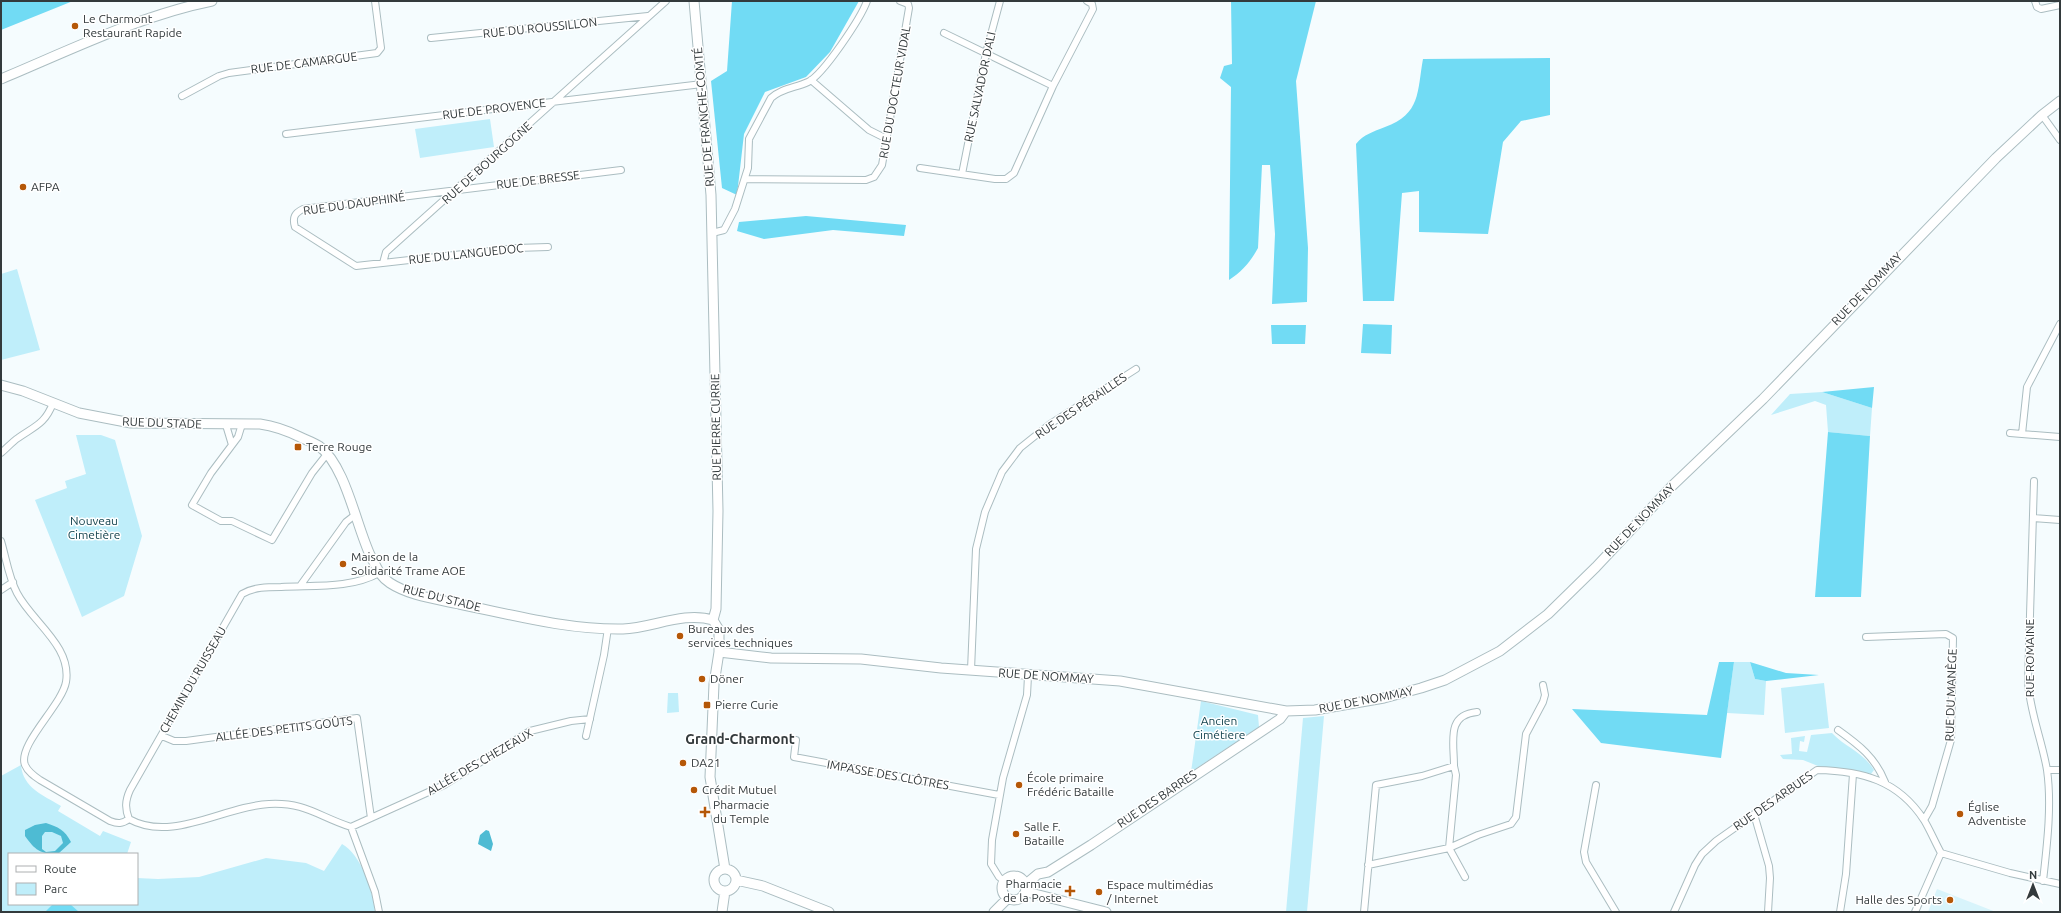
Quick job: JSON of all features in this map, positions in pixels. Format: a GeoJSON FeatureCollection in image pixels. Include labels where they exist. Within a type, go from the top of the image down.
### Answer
{"type":"FeatureCollection","features":[{"type":"Feature","properties":{"kind":"street"},"geometry":{"type":"LineString","coordinates":[[1,79],[132,26],[212,1]]}},
{"type":"Feature","properties":{"kind":"street","name":"RUE DE CAMARGUE"},"geometry":{"type":"LineString","coordinates":[[182,96],[219,76],[229,73],[377,53],[381,48],[375,1]]}},
{"type":"Feature","properties":{"kind":"street","name":"RUE DE BOURGOGNE"},"geometry":{"type":"LineString","coordinates":[[383,263],[386,252],[666,1]]}},
{"type":"Feature","properties":{"kind":"street","name":"RUE DE FRANCHE-COMTÉ"},"geometry":{"type":"LineString","coordinates":[[694,1],[711,195],[712,233]]}},
{"type":"Feature","properties":{"kind":"street"},"geometry":{"type":"LineString","coordinates":[[712,233],[724,230],[735,209],[748,168],[749,139],[771,98],[777,93],[811,80],[836,50],[864,8],[867,1]]}},
{"type":"Feature","properties":{"kind":"street","name":"RUE DU DOCTEUR VIDAL"},"geometry":{"type":"LineString","coordinates":[[745,179],[866,180],[874,177],[878,173],[887,139],[909,8],[908,4],[900,1]]}},
{"type":"Feature","properties":{"kind":"street","name":"RUE SALVADOR DALI"},"geometry":{"type":"LineString","coordinates":[[962,174],[986,53],[1000,1]]}},
{"type":"Feature","properties":{"kind":"street"},"geometry":{"type":"LineString","coordinates":[[920,168],[1006,179],[1014,173],[1053,86],[1093,9],[1092,4],[1087,1]]}},
{"type":"Feature","properties":{"kind":"street"},"geometry":{"type":"LineString","coordinates":[[2035,1],[2037,7],[2041,9],[2060,5]]}},
{"type":"Feature","properties":{"kind":"street","name":"RUE DU ROUSSILLON"},"geometry":{"type":"LineString","coordinates":[[431,38],[649,16]]}},
{"type":"Feature","properties":{"kind":"street"},"geometry":{"type":"LineString","coordinates":[[944,33],[1053,86]]}},
{"type":"Feature","properties":{"kind":"street"},"geometry":{"type":"LineString","coordinates":[[811,80],[869,130],[887,139]]}},
{"type":"Feature","properties":{"kind":"street","name":"RUE DE PROVENCE"},"geometry":{"type":"LineString","coordinates":[[286,134],[702,84]]}},
{"type":"Feature","properties":{"kind":"street","name":"RUE DE NOMMAY"},"geometry":{"type":"LineString","coordinates":[[719,652],[771,658],[861,658],[1028,676],[1120,681],[1286,711],[1315,710],[1343,706],[1421,688],[1466,670],[1500,651],[1548,614],[1672,486],[1763,398],[1996,158],[2042,115],[2060,101]]}},
{"type":"Feature","properties":{"kind":"street"},"geometry":{"type":"LineString","coordinates":[[2042,115],[2060,140]]}},
{"type":"Feature","properties":{"kind":"street","name":"RUE DE BRESSE"},"geometry":{"type":"LineString","coordinates":[[455,190],[621,170]]}},
{"type":"Feature","properties":{"kind":"street","name":"RUE DU DAUPHINÉ"},"geometry":{"type":"LineString","coordinates":[[383,263],[356,266],[296,227],[294,222],[296,212],[303,209],[455,190]]}},
{"type":"Feature","properties":{"kind":"street","name":"RUE PIERRE CURRIE"},"geometry":{"type":"LineString","coordinates":[[712,233],[718,511],[716,609],[713,620]]}},
{"type":"Feature","properties":{"kind":"street","name":"RUE DU LANGUEDOC"},"geometry":{"type":"LineString","coordinates":[[383,263],[516,248],[548,247]]}},
{"type":"Feature","properties":{"kind":"street"},"geometry":{"type":"LineString","coordinates":[[2022,434],[2027,387],[2060,324]]}},
{"type":"Feature","properties":{"kind":"street","name":"RUE DES PÉRAILLES"},"geometry":{"type":"LineString","coordinates":[[971,670],[976,549],[985,512],[1002,472],[1020,448],[1050,424],[1136,369]]}},
{"type":"Feature","properties":{"kind":"street","name":"RUE DU STADE"},"geometry":{"type":"LineString","coordinates":[[1,385],[98,418],[131,423],[242,424],[274,426],[318,446],[327,454],[338,470],[367,548],[379,573],[390,583],[424,596],[525,618],[576,626],[632,628],[686,618],[704,617],[713,620]]}},
{"type":"Feature","properties":{"kind":"street"},"geometry":{"type":"LineString","coordinates":[[1,453],[17,439],[42,422],[50,413],[53,403]]}},
{"type":"Feature","properties":{"kind":"street"},"geometry":{"type":"LineString","coordinates":[[242,424],[241,432],[211,473],[192,505],[221,521],[232,520],[272,540],[312,473],[327,454]]}},
{"type":"Feature","properties":{"kind":"street"},"geometry":{"type":"LineString","coordinates":[[226,425],[232,446]]}},
{"type":"Feature","properties":{"kind":"street"},"geometry":{"type":"LineString","coordinates":[[2010,433],[2060,437]]}},
{"type":"Feature","properties":{"kind":"street","name":"RUE ROMAINE"},"geometry":{"type":"LineString","coordinates":[[2034,481],[2028,682],[2029,702],[2047,770],[2049,810],[2043,880]]}},
{"type":"Feature","properties":{"kind":"street"},"geometry":{"type":"LineString","coordinates":[[300,586],[346,522],[355,514]]}},
{"type":"Feature","properties":{"kind":"street"},"geometry":{"type":"LineString","coordinates":[[2033,518],[2060,520]]}},
{"type":"Feature","properties":{"kind":"street"},"geometry":{"type":"LineString","coordinates":[[1,541],[18,595],[58,646],[66,672],[66,682],[60,699],[29,744],[24,754],[24,764],[30,772],[40,780],[117,824],[124,823],[129,819],[152,828],[167,828],[234,809],[277,804],[300,806],[351,826],[375,892],[379,912]]}},
{"type":"Feature","properties":{"kind":"street","name":"CHEMIN DU RUISSEAU"},"geometry":{"type":"LineString","coordinates":[[129,819],[126,810],[127,796],[242,594],[250,590],[346,584],[367,580],[379,573]]}},
{"type":"Feature","properties":{"kind":"street"},"geometry":{"type":"LineString","coordinates":[[1,590],[13,582]]}},
{"type":"Feature","properties":{"kind":"street"},"geometry":{"type":"LineString","coordinates":[[713,620],[719,630],[719,652],[714,684],[710,777],[725,869]]}},
{"type":"Feature","properties":{"kind":"street"},"geometry":{"type":"LineString","coordinates":[[586,736],[608,628]]}},
{"type":"Feature","properties":{"kind":"street","name":"RUE DU MANÈGE"},"geometry":{"type":"LineString","coordinates":[[1866,636],[1946,634],[1953,638],[1951,740],[1932,806],[1924,820]]}},
{"type":"Feature","properties":{"kind":"street"},"geometry":{"type":"LineString","coordinates":[[1004,881],[999,877],[991,864],[992,840],[1000,795],[1027,695],[1028,676]]}},
{"type":"Feature","properties":{"kind":"street"},"geometry":{"type":"LineString","coordinates":[[1368,865],[1449,848],[1478,835],[1511,824],[1516,817],[1526,734],[1543,702],[1545,695],[1543,686]]}},
{"type":"Feature","properties":{"kind":"street","name":"RUE DES BARRES"},"geometry":{"type":"LineString","coordinates":[[1027,888],[1038,874],[1048,872],[1091,845],[1280,719],[1286,711]]}},
{"type":"Feature","properties":{"kind":"street"},"geometry":{"type":"LineString","coordinates":[[1465,877],[1449,848],[1456,775],[1454,766],[1454,726],[1458,719],[1465,714],[1478,712]]}},
{"type":"Feature","properties":{"kind":"street","name":"ALLÉE DES PETITS GOÛTS"},"geometry":{"type":"LineString","coordinates":[[162,736],[174,741],[186,741],[357,718],[371,818]]}},
{"type":"Feature","properties":{"kind":"street","name":"ALLÉE DES CHEZEAUX"},"geometry":{"type":"LineString","coordinates":[[351,826],[444,785],[472,768],[503,746],[530,731],[571,721],[590,719]]}},
{"type":"Feature","properties":{"kind":"street"},"geometry":{"type":"LineString","coordinates":[[1838,730],[1862,747],[1879,768],[1885,782]]}},
{"type":"Feature","properties":{"kind":"street","name":"IMPASSE DES CLÔTRES"},"geometry":{"type":"LineString","coordinates":[[796,740],[794,757],[1000,795]]}},
{"type":"Feature","properties":{"kind":"street"},"geometry":{"type":"LineString","coordinates":[[1364,912],[1376,784],[1422,776],[1454,766]]}},
{"type":"Feature","properties":{"kind":"street","name":"RUE DES ARBUES"},"geometry":{"type":"LineString","coordinates":[[1674,912],[1702,854],[1754,814],[1817,770],[1853,774],[1885,782],[1908,801],[1924,820]]}},
{"type":"Feature","properties":{"kind":"street"},"geometry":{"type":"LineString","coordinates":[[2047,770],[2060,770]]}},
{"type":"Feature","properties":{"kind":"street"},"geometry":{"type":"LineString","coordinates":[[1840,912],[1846,874],[1853,774]]}},
{"type":"Feature","properties":{"kind":"street"},"geometry":{"type":"LineString","coordinates":[[1596,785],[1584,852],[1586,862],[1616,912]]}},
{"type":"Feature","properties":{"kind":"street"},"geometry":{"type":"LineString","coordinates":[[1754,814],[1769,866],[1770,878],[1768,912]]}},
{"type":"Feature","properties":{"kind":"street"},"geometry":{"type":"LineString","coordinates":[[1924,820],[1941,853],[2060,884]]}},
{"type":"Feature","properties":{"kind":"street"},"geometry":{"type":"LineString","coordinates":[[1915,912],[1941,853]]}},
{"type":"Feature","properties":{"kind":"street"},"geometry":{"type":"LineString","coordinates":[[725,869],[731,870],[735,875],[736,880],[734,886],[730,890],[725,891],[719,888],[715,883],[715,876],[719,871],[725,869]]}},
{"type":"Feature","properties":{"kind":"street"},"geometry":{"type":"LineString","coordinates":[[1004,881],[1013,876],[1022,878],[1027,888],[1106,912]]}},
{"type":"Feature","properties":{"kind":"street"},"geometry":{"type":"LineString","coordinates":[[736,880],[763,886],[828,912]]}},
{"type":"Feature","properties":{"kind":"street"},"geometry":{"type":"LineString","coordinates":[[1004,881],[1002,893],[1007,899],[1015,901],[1021,899],[1027,888]]}},
{"type":"Feature","properties":{"kind":"street"},"geometry":{"type":"LineString","coordinates":[[722,912],[725,891]]}},
{"type":"Feature","properties":{"kind":"street"},"geometry":{"type":"LineString","coordinates":[[994,912],[1007,899]]}},
{"type":"Feature","properties":{"kind":"shaded area"},"geometry":{"type":"Polygon","coordinates":[[[1,1],[73,1],[1,30],[1,1]]]}},
{"type":"Feature","properties":{"kind":"shaded area"},"geometry":{"type":"Polygon","coordinates":[[[732,1],[859,1],[830,52],[806,77],[765,92],[744,134],[737,195],[722,188],[711,81],[727,71],[732,1]]]}},
{"type":"Feature","properties":{"kind":"shaded area"},"geometry":{"type":"Polygon","coordinates":[[[1231,1],[1316,1],[1296,81],[1308,248],[1307,302],[1272,304],[1275,234],[1270,165],[1262,165],[1258,248],[1246,266],[1229,280],[1231,87],[1220,78],[1224,66],[1232,64],[1231,1]]]}},
{"type":"Feature","properties":{"kind":"shaded area"},"geometry":{"type":"Polygon","coordinates":[[[1550,58],[1550,115],[1521,121],[1503,142],[1488,234],[1419,232],[1419,191],[1402,193],[1394,301],[1363,301],[1356,144],[1369,134],[1397,122],[1405,116],[1411,108],[1418,92],[1423,59],[1550,58]]]}},
{"type":"Feature","properties":{"kind":"shaded area"},"geometry":{"type":"Polygon","coordinates":[[[806,216],[906,225],[904,236],[833,230],[764,239],[737,231],[739,222],[806,216]]]}},
{"type":"Feature","properties":{"kind":"shaded area"},"geometry":{"type":"Polygon","coordinates":[[[1363,324],[1392,325],[1391,354],[1361,353],[1363,324]]]}},
{"type":"Feature","properties":{"kind":"shaded area"},"geometry":{"type":"Polygon","coordinates":[[[1271,325],[1306,325],[1305,344],[1272,344],[1271,325]]]}},
{"type":"Feature","properties":{"kind":"shaded area"},"geometry":{"type":"Polygon","coordinates":[[[1874,387],[1872,408],[1822,392],[1874,387]]]}},
{"type":"Feature","properties":{"kind":"shaded area"},"geometry":{"type":"Polygon","coordinates":[[[1828,432],[1870,436],[1861,597],[1815,597],[1828,432]]]}},
{"type":"Feature","properties":{"kind":"shaded area"},"geometry":{"type":"Polygon","coordinates":[[[1719,662],[1734,662],[1721,758],[1601,743],[1572,709],[1707,715],[1719,662]]]}},
{"type":"Feature","properties":{"kind":"shaded area"},"geometry":{"type":"Polygon","coordinates":[[[1750,662],[1786,673],[1819,675],[1766,681],[1755,679],[1750,662]]]}},
{"type":"Feature","properties":{"kind":"shaded area"},"geometry":{"type":"Polygon","coordinates":[[[46,823],[64,832],[71,842],[59,853],[42,852],[35,848],[25,836],[25,830],[35,825],[46,823]],[[45,832],[42,836],[42,849],[46,852],[55,851],[63,843],[61,836],[52,832],[45,832]]]}},
{"type":"Feature","properties":{"kind":"shaded area"},"geometry":{"type":"Polygon","coordinates":[[[486,830],[489,831],[493,844],[491,851],[478,844],[480,835],[486,830]]]}},
{"type":"Feature","properties":{"kind":"shaded area","name":"Halle des Sports"},"geometry":{"type":"Polygon","coordinates":[[[1937,889],[1996,912],[1928,912],[1937,889]]]}},
{"type":"Feature","properties":{"kind":"shaded area"},"geometry":{"type":"Polygon","coordinates":[[[52,905],[71,905],[79,912],[45,912],[52,905]]]}},
{"type":"Feature","properties":{"kind":"green space"},"geometry":{"type":"Polygon","coordinates":[[[490,119],[494,147],[420,158],[415,129],[490,119]]]}},
{"type":"Feature","properties":{"kind":"green space"},"geometry":{"type":"Polygon","coordinates":[[[17,269],[40,350],[1,360],[1,274],[17,269]]]}},
{"type":"Feature","properties":{"kind":"green space"},"geometry":{"type":"Polygon","coordinates":[[[1822,392],[1872,408],[1870,436],[1828,432],[1826,405],[1815,401],[1771,415],[1790,394],[1822,392]]]}},
{"type":"Feature","properties":{"kind":"green space","name":"Nouveau Cimetière"},"geometry":{"type":"Polygon","coordinates":[[[76,435],[101,435],[115,440],[142,536],[124,596],[82,617],[35,500],[67,488],[65,481],[86,474],[76,435]]]}},
{"type":"Feature","properties":{"kind":"green space"},"geometry":{"type":"Polygon","coordinates":[[[1734,662],[1750,662],[1755,679],[1766,681],[1764,715],[1727,713],[1734,662]]]}},
{"type":"Feature","properties":{"kind":"green space"},"geometry":{"type":"Polygon","coordinates":[[[1824,683],[1829,728],[1785,733],[1781,688],[1824,683]]]}},
{"type":"Feature","properties":{"kind":"green space"},"geometry":{"type":"Polygon","coordinates":[[[668,693],[678,693],[679,712],[667,713],[668,693]]]}},
{"type":"Feature","properties":{"kind":"green space","name":"Ancien Cimétiere"},"geometry":{"type":"Polygon","coordinates":[[[1201,701],[1258,715],[1259,727],[1191,772],[1201,701]]]}},
{"type":"Feature","properties":{"kind":"green space"},"geometry":{"type":"Polygon","coordinates":[[[1324,716],[1307,912],[1286,912],[1303,718],[1324,716]]]}},
{"type":"Feature","properties":{"kind":"green space"},"geometry":{"type":"Polygon","coordinates":[[[1832,733],[1870,764],[1874,770],[1871,774],[1818,766],[1803,760],[1783,759],[1780,755],[1792,754],[1791,738],[1805,736],[1804,742],[1800,741],[1799,751],[1807,752],[1811,735],[1832,733]]]}},
{"type":"Feature","properties":{"kind":"green space"},"geometry":{"type":"Polygon","coordinates":[[[21,765],[26,780],[30,785],[35,790],[61,806],[58,811],[100,836],[103,831],[131,842],[127,853],[8,853],[8,905],[138,905],[138,878],[158,879],[199,877],[266,858],[306,863],[324,871],[342,844],[355,856],[365,874],[372,894],[375,912],[1,912],[1,776],[21,765]]]}},
{"type":"Feature","properties":{"kind":"place","name":"Le Charmont Restaurant Rapide"},"geometry":{"type":"Point","coordinates":[75,26]}},
{"type":"Feature","properties":{"kind":"place","name":"AFPA"},"geometry":{"type":"Point","coordinates":[23,187]}},
{"type":"Feature","properties":{"kind":"place","name":"Terre Rouge"},"geometry":{"type":"Point","coordinates":[298,447]}},
{"type":"Feature","properties":{"kind":"place","name":"Maison de la Solidarité Trame AOE"},"geometry":{"type":"Point","coordinates":[343,564]}},
{"type":"Feature","properties":{"kind":"place","name":"Bureaux des services techniques"},"geometry":{"type":"Point","coordinates":[680,636]}},
{"type":"Feature","properties":{"kind":"place","name":"Döner"},"geometry":{"type":"Point","coordinates":[702,679]}},
{"type":"Feature","properties":{"kind":"place","name":"Pierre Curie"},"geometry":{"type":"Point","coordinates":[707,705]}},
{"type":"Feature","properties":{"kind":"place","name":"DA21"},"geometry":{"type":"Point","coordinates":[683,763]}},
{"type":"Feature","properties":{"kind":"place","name":"École primaire Frédéric Bataille"},"geometry":{"type":"Point","coordinates":[1019,785]}},
{"type":"Feature","properties":{"kind":"place","name":"Crédit Mutuel"},"geometry":{"type":"Point","coordinates":[694,790]}},
{"type":"Feature","properties":{"kind":"place","name":"Pharmacie du Temple"},"geometry":{"type":"Point","coordinates":[705,812]}},
{"type":"Feature","properties":{"kind":"place","name":"Église Adventiste"},"geometry":{"type":"Point","coordinates":[1960,814]}},
{"type":"Feature","properties":{"kind":"place","name":"Salle F. Bataille"},"geometry":{"type":"Point","coordinates":[1016,834]}},
{"type":"Feature","properties":{"kind":"place","name":"Pharmacie de la Poste"},"geometry":{"type":"Point","coordinates":[1070,891]}},
{"type":"Feature","properties":{"kind":"place","name":"Espace multimédias / Internet"},"geometry":{"type":"Point","coordinates":[1099,892]}},
{"type":"Feature","properties":{"kind":"place","name":"Halle des Sports"},"geometry":{"type":"Point","coordinates":[1950,900]}},
{"type":"Feature","properties":{"kind":"district","name":"Grand-Charmont"},"geometry":{"type":"Point","coordinates":[740,739]}}]}
